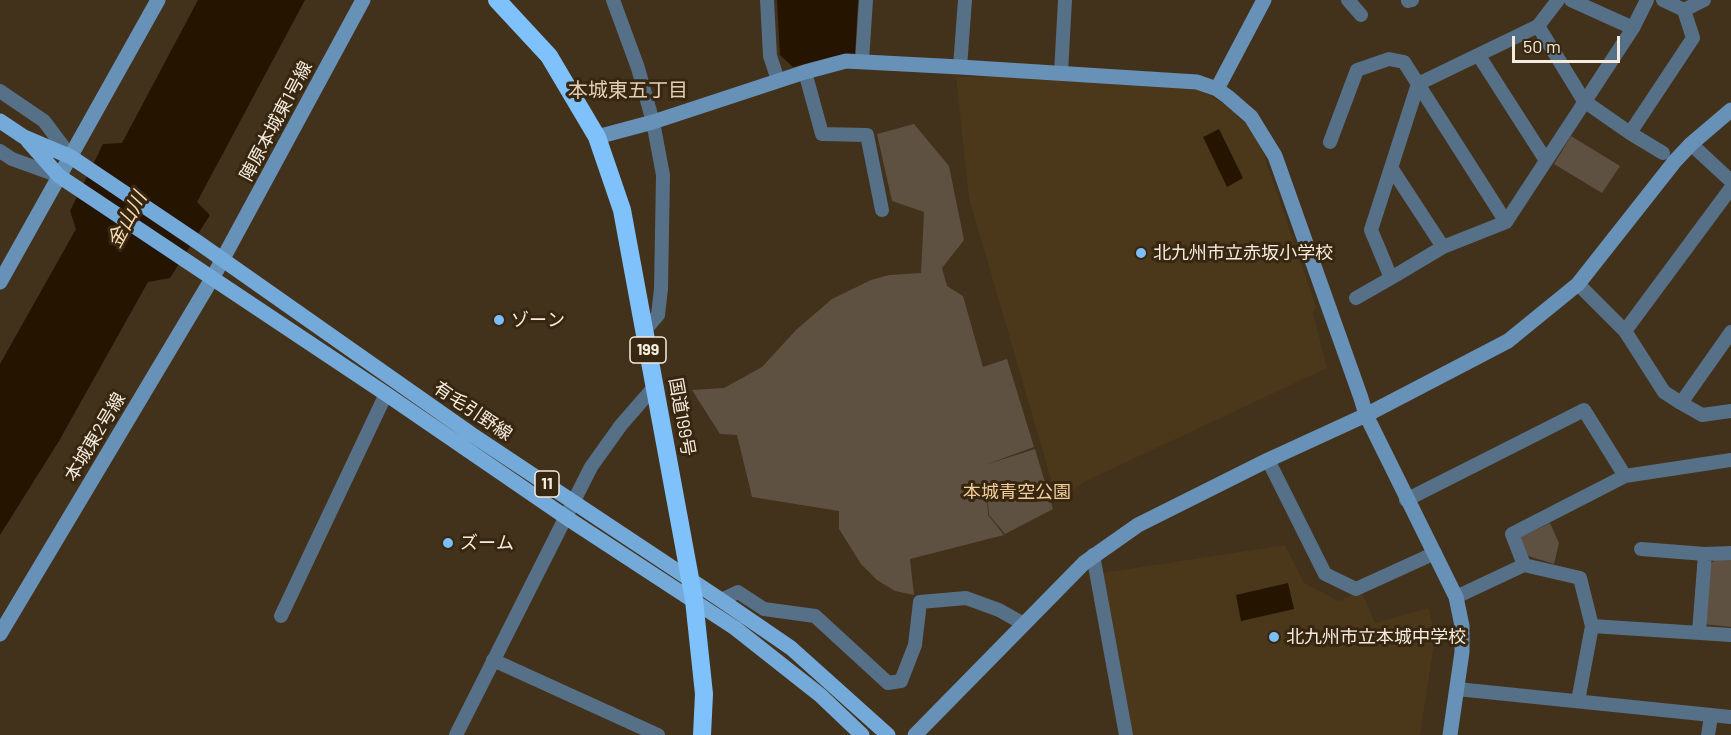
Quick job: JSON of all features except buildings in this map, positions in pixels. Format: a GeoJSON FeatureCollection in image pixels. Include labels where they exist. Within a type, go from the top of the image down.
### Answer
{"type":"FeatureCollection","features":[{"type":"Feature","properties":{"kind":"highway","name":"国道199号"},"geometry":{"type":"LineString","coordinates":[[497,0],[549,56],[597,137],[622,210],[694,600],[704,694],[702,735]]}},
{"type":"Feature","properties":{"kind":"main road","name":"有毛引野線"},"geometry":{"type":"LineString","coordinates":[[0,121],[24,137],[77,161],[199,243],[402,387],[721,600],[790,648],[888,735]]}},
{"type":"Feature","properties":{"kind":"main road","name":"有毛引野線"},"geometry":{"type":"LineString","coordinates":[[24,137],[65,180],[213,277],[567,518],[735,628],[820,695],[862,735]]}},
{"type":"Feature","properties":{"kind":"street"},"geometry":{"type":"LineString","coordinates":[[0,282],[77,161],[158,0]]}},
{"type":"Feature","properties":{"kind":"street","name":"陣原本城東1号線"},"geometry":{"type":"LineString","coordinates":[[222,260],[363,0]]}},
{"type":"Feature","properties":{"kind":"street"},"geometry":{"type":"LineString","coordinates":[[613,0],[638,68],[653,122],[663,175],[661,289],[658,315],[645,330]]}},
{"type":"Feature","properties":{"kind":"street"},"geometry":{"type":"LineString","coordinates":[[767,0],[770,56],[778,80]]}},
{"type":"Feature","properties":{"kind":"street"},"geometry":{"type":"LineString","coordinates":[[862,62],[866,0]]}},
{"type":"Feature","properties":{"kind":"street"},"geometry":{"type":"LineString","coordinates":[[960,66],[965,0]]}},
{"type":"Feature","properties":{"kind":"street"},"geometry":{"type":"LineString","coordinates":[[1061,73],[1065,0]]}},
{"type":"Feature","properties":{"kind":"street"},"geometry":{"type":"LineString","coordinates":[[1217,89],[1264,0]]}},
{"type":"Feature","properties":{"kind":"street"},"geometry":{"type":"LineString","coordinates":[[1348,0],[1361,15]]}},
{"type":"Feature","properties":{"kind":"street"},"geometry":{"type":"LineString","coordinates":[[1391,278],[1371,230],[1418,84],[1538,26],[1558,0]]}},
{"type":"Feature","properties":{"kind":"street"},"geometry":{"type":"LineString","coordinates":[[1571,0],[1632,28]]}},
{"type":"Feature","properties":{"kind":"street"},"geometry":{"type":"LineString","coordinates":[[1356,298],[1443,247],[1506,222],[1632,28],[1647,0]]}},
{"type":"Feature","properties":{"kind":"street"},"geometry":{"type":"LineString","coordinates":[[1629,133],[1693,38],[1684,10],[1663,0]]}},
{"type":"Feature","properties":{"kind":"street"},"geometry":{"type":"LineString","coordinates":[[1684,10],[1704,0]]}},
{"type":"Feature","properties":{"kind":"street"},"geometry":{"type":"LineString","coordinates":[[1538,26],[1584,101],[1629,133],[1664,153]]}},
{"type":"Feature","properties":{"kind":"street"},"geometry":{"type":"LineString","coordinates":[[1479,56],[1545,159]]}},
{"type":"Feature","properties":{"kind":"street"},"geometry":{"type":"LineString","coordinates":[[1330,142],[1357,70],[1389,59],[1404,62],[1506,222]]}},
{"type":"Feature","properties":{"kind":"street"},"geometry":{"type":"LineString","coordinates":[[597,137],[653,122],[778,80],[846,61],[960,66],[1197,82],[1217,89],[1251,117],[1261,129],[1275,156],[1366,415],[1406,500],[1456,597],[1462,626],[1462,652],[1450,735]]}},
{"type":"Feature","properties":{"kind":"street"},"geometry":{"type":"LineString","coordinates":[[805,72],[822,134],[867,135],[882,210]]}},
{"type":"Feature","properties":{"kind":"street"},"geometry":{"type":"LineString","coordinates":[[0,92],[44,121],[77,161]]}},
{"type":"Feature","properties":{"kind":"street"},"geometry":{"type":"LineString","coordinates":[[915,735],[1093,555],[1138,525],[1268,460],[1366,415],[1508,341],[1578,284],[1675,161],[1731,110]]}},
{"type":"Feature","properties":{"kind":"street"},"geometry":{"type":"LineString","coordinates":[[1691,144],[1731,182]]}},
{"type":"Feature","properties":{"kind":"street"},"geometry":{"type":"LineString","coordinates":[[0,151],[12,159],[65,180]]}},
{"type":"Feature","properties":{"kind":"street"},"geometry":{"type":"LineString","coordinates":[[1392,169],[1443,247]]}},
{"type":"Feature","properties":{"kind":"street"},"geometry":{"type":"LineString","coordinates":[[1625,331],[1731,188]]}},
{"type":"Feature","properties":{"kind":"street","name":"本城東2号線"},"geometry":{"type":"LineString","coordinates":[[0,634],[222,260]]}},
{"type":"Feature","properties":{"kind":"street"},"geometry":{"type":"LineString","coordinates":[[1578,284],[1625,331],[1664,392],[1702,415],[1731,411]]}},
{"type":"Feature","properties":{"kind":"street"},"geometry":{"type":"LineString","coordinates":[[1681,403],[1731,332]]}},
{"type":"Feature","properties":{"kind":"street"},"geometry":{"type":"LineString","coordinates":[[456,735],[567,518],[573,500],[591,466],[621,425],[655,386]]}},
{"type":"Feature","properties":{"kind":"street"},"geometry":{"type":"LineString","coordinates":[[281,616],[386,394]]}},
{"type":"Feature","properties":{"kind":"street"},"geometry":{"type":"LineString","coordinates":[[1406,500],[1584,410],[1625,476]]}},
{"type":"Feature","properties":{"kind":"street"},"geometry":{"type":"LineString","coordinates":[[1268,460],[1325,574],[1356,589],[1435,553]]}},
{"type":"Feature","properties":{"kind":"street"},"geometry":{"type":"LineString","coordinates":[[1524,565],[1512,534],[1625,476],[1731,460]]}},
{"type":"Feature","properties":{"kind":"street"},"geometry":{"type":"LineString","coordinates":[[1641,549],[1705,554],[1731,553]]}},
{"type":"Feature","properties":{"kind":"street"},"geometry":{"type":"LineString","coordinates":[[1699,632],[1705,554]]}},
{"type":"Feature","properties":{"kind":"street"},"geometry":{"type":"LineString","coordinates":[[1093,555],[1126,735]]}},
{"type":"Feature","properties":{"kind":"street"},"geometry":{"type":"LineString","coordinates":[[1456,597],[1524,565],[1580,578],[1592,626],[1578,701]]}},
{"type":"Feature","properties":{"kind":"street"},"geometry":{"type":"LineString","coordinates":[[721,600],[738,592],[764,609],[815,616],[888,682],[901,681],[915,645],[920,602],[966,598],[999,610],[1024,624]]}},
{"type":"Feature","properties":{"kind":"street"},"geometry":{"type":"LineString","coordinates":[[1592,626],[1731,634]]}},
{"type":"Feature","properties":{"kind":"street"},"geometry":{"type":"LineString","coordinates":[[493,660],[658,735]]}},
{"type":"Feature","properties":{"kind":"street"},"geometry":{"type":"LineString","coordinates":[[1457,689],[1731,717]]}},
{"type":"Feature","properties":{"kind":"street"},"geometry":{"type":"LineString","coordinates":[[1708,735],[1711,716]]}},
{"type":"Feature","properties":{"kind":"shaded area","name":"北九州市立赤坂小学校"},"geometry":{"type":"Polygon","coordinates":[[[1036,76],[1199,90],[1225,104],[1248,126],[1261,146],[1316,307],[1313,312],[1327,368],[1082,483],[1057,500],[969,198],[956,77],[1036,76]]]}},
{"type":"Feature","properties":{"kind":"shaded area","name":"北九州市立本城中学校"},"geometry":{"type":"Polygon","coordinates":[[[1285,545],[1304,583],[1339,601],[1361,590],[1375,623],[1428,608],[1434,630],[1434,644],[1420,735],[1132,735],[1102,573],[1285,545]]]}},
{"type":"Feature","properties":{"kind":"green space","name":"本城青空公園"},"geometry":{"type":"Polygon","coordinates":[[[914,124],[949,166],[964,240],[942,268],[947,286],[963,296],[983,367],[1007,359],[1034,447],[985,465],[1035,449],[1053,509],[1005,534],[989,515],[986,478],[988,515],[1004,535],[910,559],[914,595],[895,591],[877,580],[861,564],[839,529],[839,511],[752,497],[737,435],[720,434],[692,390],[724,388],[762,367],[796,330],[832,299],[871,280],[889,275],[921,273],[924,212],[892,201],[877,134],[914,124]]]}},
{"type":"Feature","properties":{"kind":"green space"},"geometry":{"type":"Polygon","coordinates":[[[1571,136],[1620,166],[1602,193],[1554,164],[1571,136]]]}},
{"type":"Feature","properties":{"kind":"green space"},"geometry":{"type":"Polygon","coordinates":[[[1550,523],[1559,543],[1554,564],[1528,556],[1519,543],[1521,537],[1550,523]]]}},
{"type":"Feature","properties":{"kind":"green space"},"geometry":{"type":"Polygon","coordinates":[[[1717,558],[1731,559],[1731,627],[1702,624],[1708,566],[1717,558]]]}},
{"type":"Feature","properties":{"kind":"water","name":"金山川"},"geometry":{"type":"Polygon","coordinates":[[[198,0],[305,0],[197,202],[210,215],[170,278],[148,282],[59,441],[0,535],[0,364],[76,229],[70,211],[103,144],[122,143],[198,0]]]}},
{"type":"Feature","properties":{"kind":"water"},"geometry":{"type":"Polygon","coordinates":[[[777,0],[858,0],[855,54],[835,56],[793,67],[780,55],[777,0]]]}},
{"type":"Feature","properties":{"kind":"water"},"geometry":{"type":"Polygon","coordinates":[[[1219,129],[1243,178],[1227,187],[1203,137],[1219,129]]]}},
{"type":"Feature","properties":{"kind":"water"},"geometry":{"type":"Polygon","coordinates":[[[1288,583],[1294,609],[1241,621],[1236,595],[1288,583]]]}},
{"type":"Feature","properties":{"kind":"place","name":"北九州市立赤坂小学校"},"geometry":{"type":"Point","coordinates":[1141,253]}},
{"type":"Feature","properties":{"kind":"place","name":"ゾーン"},"geometry":{"type":"Point","coordinates":[499,320]}},
{"type":"Feature","properties":{"kind":"place","name":"ズーム"},"geometry":{"type":"Point","coordinates":[448,543]}},
{"type":"Feature","properties":{"kind":"place","name":"北九州市立本城中学校"},"geometry":{"type":"Point","coordinates":[1274,637]}},
{"type":"Feature","properties":{"kind":"district","name":"本城東五丁目"},"geometry":{"type":"Point","coordinates":[628,90]}}]}
